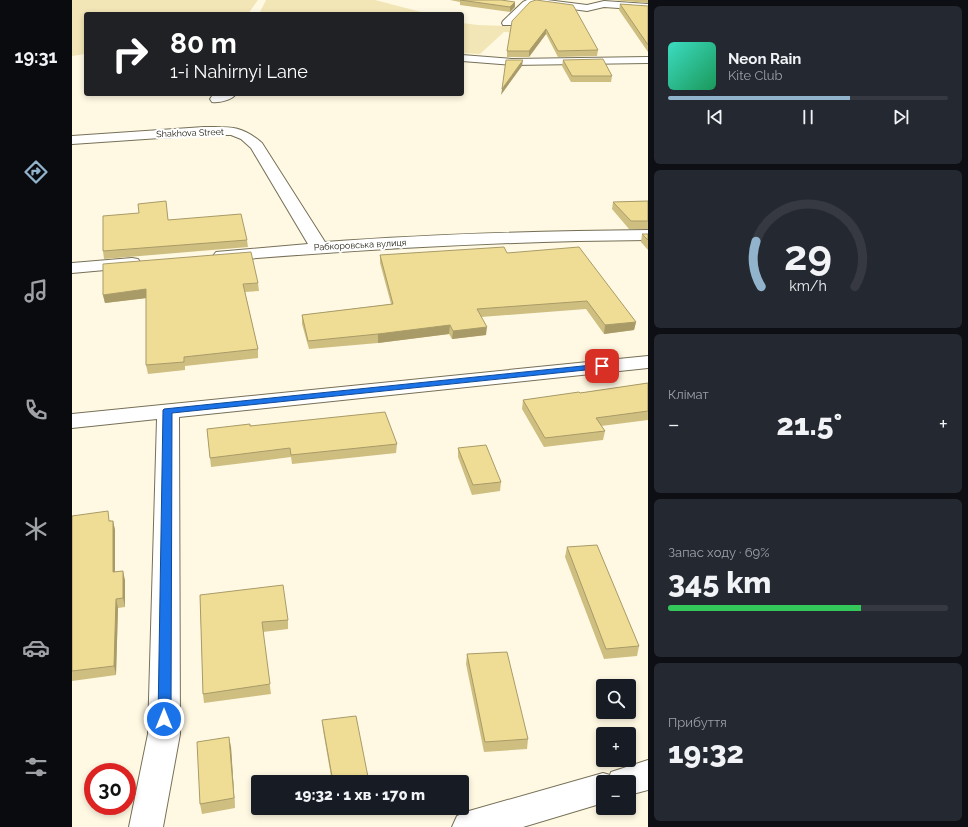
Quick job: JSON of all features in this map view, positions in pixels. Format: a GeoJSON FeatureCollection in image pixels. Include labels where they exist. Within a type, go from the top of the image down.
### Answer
{"type":"FeatureCollection","features":[{"type":"Feature","properties":{"kind":"street"},"geometry":{"type":"LineString","coordinates":[[510,2],[532,2],[587,8],[604,4],[648,7]]}},
{"type":"Feature","properties":{"kind":"street"},"geometry":{"type":"LineString","coordinates":[[507,23],[532,2]]}},
{"type":"Feature","properties":{"kind":"street"},"geometry":{"type":"LineString","coordinates":[[464,58],[512,62],[648,60]]}},
{"type":"Feature","properties":{"kind":"street"},"geometry":{"type":"LineString","coordinates":[[216,99],[224,96]]}},
{"type":"Feature","properties":{"kind":"street","name":"Shakhova Street"},"geometry":{"type":"LineString","coordinates":[[72,140],[204,131],[233,132],[246,136],[257,146],[319,247]]}},
{"type":"Feature","properties":{"kind":"street","name":"Рабкоровська вулиця"},"geometry":{"type":"LineString","coordinates":[[203,257],[319,247],[561,235],[648,235]]}},
{"type":"Feature","properties":{"kind":"street"},"geometry":{"type":"LineString","coordinates":[[72,268],[149,262]]}},
{"type":"Feature","properties":{"kind":"street"},"geometry":{"type":"LineString","coordinates":[[72,422],[168,410],[648,362]]}},
{"type":"Feature","properties":{"kind":"street"},"geometry":{"type":"LineString","coordinates":[[146,827],[164,734],[168,410]]}},
{"type":"Feature","properties":{"kind":"street"},"geometry":{"type":"LineString","coordinates":[[636,778],[648,775]]}},
{"type":"Feature","properties":{"kind":"street"},"geometry":{"type":"LineString","coordinates":[[469,827],[596,790]]}},
{"type":"Feature","properties":{"kind":"shaded area"},"geometry":{"type":"Polygon","coordinates":[[[72,0],[258,0],[249,12],[84,12],[84,54],[72,56],[72,0]]]}},
{"type":"Feature","properties":{"kind":"shaded area"},"geometry":{"type":"Polygon","coordinates":[[[266,0],[375,0],[421,12],[260,12],[266,0]]]}},
{"type":"Feature","properties":{"kind":"shaded area"},"geometry":{"type":"Polygon","coordinates":[[[464,23],[507,26],[534,30],[531,34],[504,32],[480,54],[464,53],[464,23]]]}},
{"type":"Feature","properties":{"kind":"building"},"geometry":{"type":"Polygon","coordinates":[[[460,0],[501,0],[515,2],[510,7],[460,0]]]}},
{"type":"Feature","properties":{"kind":"building"},"geometry":{"type":"Polygon","coordinates":[[[536,0],[573,5],[598,50],[558,51],[546,29],[529,51],[507,51],[512,21],[530,2],[536,0]]]}},
{"type":"Feature","properties":{"kind":"building"},"geometry":{"type":"Polygon","coordinates":[[[620,4],[648,6],[648,45],[620,4]]]}},
{"type":"Feature","properties":{"kind":"building"},"geometry":{"type":"Polygon","coordinates":[[[603,59],[612,76],[572,76],[563,60],[603,59]]]}},
{"type":"Feature","properties":{"kind":"building"},"geometry":{"type":"Polygon","coordinates":[[[506,60],[523,60],[502,89],[506,60]]]}},
{"type":"Feature","properties":{"kind":"building"},"geometry":{"type":"Polygon","coordinates":[[[166,201],[168,220],[241,214],[247,240],[103,251],[103,216],[139,213],[138,204],[166,201]]]}},
{"type":"Feature","properties":{"kind":"building"},"geometry":{"type":"Polygon","coordinates":[[[648,201],[648,221],[631,221],[613,202],[648,201]]]}},
{"type":"Feature","properties":{"kind":"building"},"geometry":{"type":"Polygon","coordinates":[[[642,234],[648,234],[648,240],[642,234]]]}},
{"type":"Feature","properties":{"kind":"building"},"geometry":{"type":"Polygon","coordinates":[[[504,247],[507,253],[579,247],[636,322],[605,325],[587,301],[477,309],[487,327],[453,331],[450,325],[308,341],[302,315],[393,304],[380,255],[504,247]]]}},
{"type":"Feature","properties":{"kind":"building"},"geometry":{"type":"Polygon","coordinates":[[[251,252],[258,283],[243,284],[258,349],[184,357],[184,362],[146,365],[146,289],[103,295],[103,264],[251,252]]]}},
{"type":"Feature","properties":{"kind":"building"},"geometry":{"type":"Polygon","coordinates":[[[648,383],[648,411],[596,418],[605,431],[545,438],[523,400],[580,393],[648,383]]]}},
{"type":"Feature","properties":{"kind":"building"},"geometry":{"type":"Polygon","coordinates":[[[385,412],[397,444],[291,455],[290,448],[210,458],[207,429],[385,412]]]}},
{"type":"Feature","properties":{"kind":"building"},"geometry":{"type":"Polygon","coordinates":[[[486,445],[501,482],[473,485],[458,448],[486,445]]]}},
{"type":"Feature","properties":{"kind":"building"},"geometry":{"type":"Polygon","coordinates":[[[108,511],[109,521],[113,521],[113,572],[123,571],[123,598],[116,599],[114,666],[72,671],[72,516],[108,511]]]}},
{"type":"Feature","properties":{"kind":"building"},"geometry":{"type":"Polygon","coordinates":[[[597,545],[639,646],[606,649],[567,547],[597,545]]]}},
{"type":"Feature","properties":{"kind":"building"},"geometry":{"type":"Polygon","coordinates":[[[283,585],[288,620],[262,622],[270,684],[203,694],[200,595],[283,585]]]}},
{"type":"Feature","properties":{"kind":"building"},"geometry":{"type":"Polygon","coordinates":[[[507,652],[528,739],[485,742],[467,654],[507,652]]]}},
{"type":"Feature","properties":{"kind":"building"},"geometry":{"type":"Polygon","coordinates":[[[356,716],[368,775],[332,775],[322,720],[356,716]]]}},
{"type":"Feature","properties":{"kind":"building"},"geometry":{"type":"Polygon","coordinates":[[[229,737],[234,798],[200,804],[197,742],[229,737]]]}},
{"type":"Feature","properties":{"kind":"route"},"geometry":{"type":"LineString","coordinates":[[164,719],[168,410],[602,366]]}}]}
